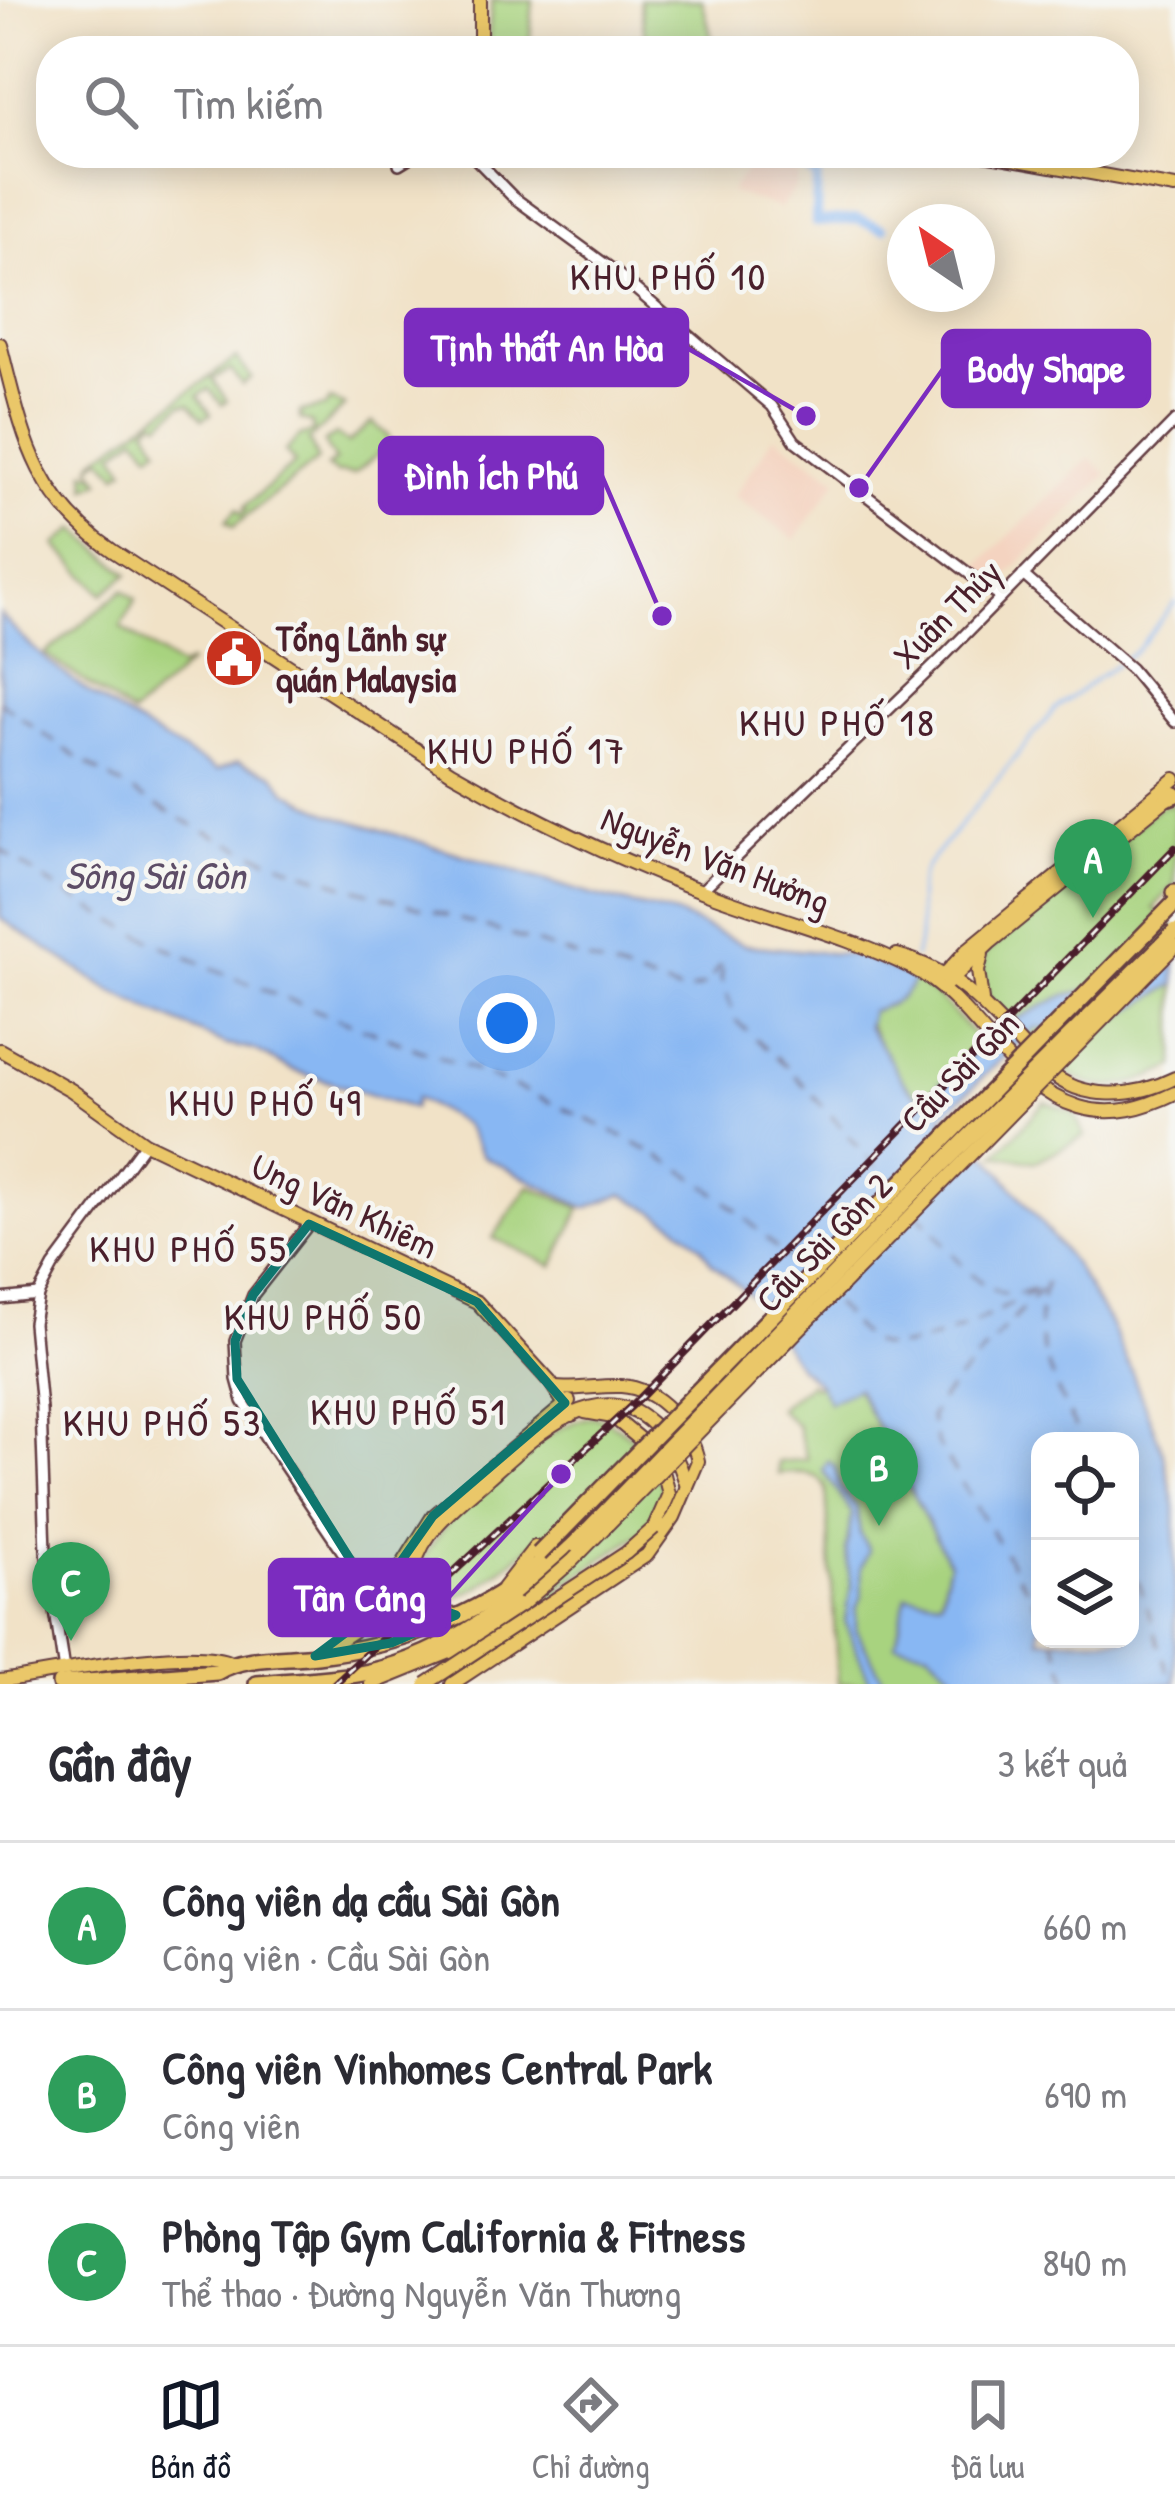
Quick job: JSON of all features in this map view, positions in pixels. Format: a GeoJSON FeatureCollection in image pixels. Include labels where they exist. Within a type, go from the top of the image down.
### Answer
{"type":"FeatureCollection","features":[{"type":"Feature","properties":{"kind":"highway","name":"Cầu Sài Gòn"},"geometry":{"type":"LineString","coordinates":[[540,1553],[1175,903]]}},
{"type":"Feature","properties":{"kind":"highway","name":"Cầu Sài Gòn"},"geometry":{"type":"LineString","coordinates":[[540,1553],[1175,914]]}},
{"type":"Feature","properties":{"kind":"highway","name":"Cầu Sài Gòn 2"},"geometry":{"type":"LineString","coordinates":[[514,1596],[575,1544],[913,1192],[1175,932]]}},
{"type":"Feature","properties":{"kind":"highway"},"geometry":{"type":"LineString","coordinates":[[437,1659],[514,1596],[540,1553]]}},
{"type":"Feature","properties":{"kind":"highway"},"geometry":{"type":"LineString","coordinates":[[62,1677],[89,1682],[217,1672],[231,1663],[391,1643],[514,1596]]}},
{"type":"Feature","properties":{"kind":"highway"},"geometry":{"type":"LineString","coordinates":[[257,1684],[373,1671],[464,1640]]}},
{"type":"Feature","properties":{"kind":"main road"},"geometry":{"type":"LineString","coordinates":[[475,36],[476,0]]}},
{"type":"Feature","properties":{"kind":"main road"},"geometry":{"type":"LineString","coordinates":[[1062,168],[1175,188]]}},
{"type":"Feature","properties":{"kind":"main road","name":"Nguyễn Văn Hưởng"},"geometry":{"type":"LineString","coordinates":[[0,344],[32,461],[49,491],[91,536],[451,772],[558,829],[701,891],[949,975],[1066,1084],[1109,1094],[1130,1093],[1175,1078]]}},
{"type":"Feature","properties":{"kind":"main road"},"geometry":{"type":"LineString","coordinates":[[918,966],[967,950],[1175,779]]}},
{"type":"Feature","properties":{"kind":"main road"},"geometry":{"type":"LineString","coordinates":[[949,975],[1173,795]]}},
{"type":"Feature","properties":{"kind":"main road","name":"Cầu Sài Gòn"},"geometry":{"type":"LineString","coordinates":[[540,1553],[1175,893]]}},
{"type":"Feature","properties":{"kind":"main road","name":"Cầu Sài Gòn 2"},"geometry":{"type":"LineString","coordinates":[[514,1596],[573,1560],[1175,946]]}},
{"type":"Feature","properties":{"kind":"main road"},"geometry":{"type":"LineString","coordinates":[[982,1002],[978,971],[984,949]]}},
{"type":"Feature","properties":{"kind":"main road"},"geometry":{"type":"LineString","coordinates":[[939,987],[967,950]]}},
{"type":"Feature","properties":{"kind":"main road","name":"Nguyễn Văn Hưởng"},"geometry":{"type":"LineString","coordinates":[[918,966],[1018,1069],[1051,1095],[1081,1108],[1130,1111],[1175,1093]]}},
{"type":"Feature","properties":{"kind":"main road","name":"Ung Văn Khiêm"},"geometry":{"type":"LineString","coordinates":[[0,1050],[71,1090],[145,1143],[477,1302],[569,1409]]}},
{"type":"Feature","properties":{"kind":"main road"},"geometry":{"type":"LineString","coordinates":[[374,1683],[456,1682],[646,1555],[668,1527],[698,1461],[670,1412],[654,1397],[632,1387],[555,1388]]}},
{"type":"Feature","properties":{"kind":"main road"},"geometry":{"type":"LineString","coordinates":[[315,1656],[353,1631],[440,1525],[585,1390]]}},
{"type":"Feature","properties":{"kind":"main road"},"geometry":{"type":"LineString","coordinates":[[569,1409],[607,1402],[638,1413],[671,1447],[687,1488]]}},
{"type":"Feature","properties":{"kind":"main road"},"geometry":{"type":"LineString","coordinates":[[429,1682],[626,1553],[654,1528],[670,1483],[657,1457],[613,1417],[569,1409]]}},
{"type":"Feature","properties":{"kind":"main road"},"geometry":{"type":"LineString","coordinates":[[514,1596],[540,1553]]}},
{"type":"Feature","properties":{"kind":"main road"},"geometry":{"type":"LineString","coordinates":[[409,1563],[419,1597],[431,1609],[455,1615]]}},
{"type":"Feature","properties":{"kind":"main road"},"geometry":{"type":"LineString","coordinates":[[464,1640],[476,1670]]}},
{"type":"Feature","properties":{"kind":"main road"},"geometry":{"type":"LineString","coordinates":[[0,1681],[201,1658],[219,1657],[231,1663]]}},
{"type":"Feature","properties":{"kind":"main road"},"geometry":{"type":"LineString","coordinates":[[429,1682],[437,1659]]}},
{"type":"Feature","properties":{"kind":"main road"},"geometry":{"type":"LineString","coordinates":[[374,1683],[437,1659]]}},
{"type":"Feature","properties":{"kind":"street"},"geometry":{"type":"LineString","coordinates":[[484,168],[512,197],[613,270],[772,406],[795,441],[1001,598]]}},
{"type":"Feature","properties":{"kind":"street","name":"Xuân Thủy"},"geometry":{"type":"LineString","coordinates":[[701,891],[1175,421]]}},
{"type":"Feature","properties":{"kind":"street"},"geometry":{"type":"LineString","coordinates":[[1023,575],[1126,664],[1175,722]]}},
{"type":"Feature","properties":{"kind":"street"},"geometry":{"type":"LineString","coordinates":[[62,1677],[46,1551],[33,1323],[38,1295],[53,1267],[145,1143]]}},
{"type":"Feature","properties":{"kind":"street"},"geometry":{"type":"LineString","coordinates":[[309,1224],[253,1295],[236,1341],[237,1378],[243,1400],[269,1443],[377,1604]]}},
{"type":"Feature","properties":{"kind":"street"},"geometry":{"type":"LineString","coordinates":[[0,1300],[38,1295]]}},
{"type":"Feature","properties":{"kind":"highlighted area"},"geometry":{"type":"Polygon","coordinates":[[[309,1224],[477,1302],[565,1403],[433,1516],[402,1560],[415,1565],[425,1604],[456,1615],[391,1643],[315,1656],[380,1607],[237,1379],[235,1341],[253,1295],[309,1224]]]}},
{"type":"Feature","properties":{"kind":"shaded area"},"geometry":{"type":"Polygon","coordinates":[[[747,168],[800,168],[795,189],[780,208],[730,192],[747,168]]]}},
{"type":"Feature","properties":{"kind":"shaded area"},"geometry":{"type":"Polygon","coordinates":[[[774,436],[838,479],[795,540],[734,496],[774,436]]]}},
{"type":"Feature","properties":{"kind":"shaded area"},"geometry":{"type":"Polygon","coordinates":[[[1089,458],[1107,474],[997,586],[976,568],[1089,458]]]}},
{"type":"Feature","properties":{"kind":"green space"},"geometry":{"type":"Polygon","coordinates":[[[492,0],[533,0],[530,36],[488,36],[492,0]]]}},
{"type":"Feature","properties":{"kind":"green space"},"geometry":{"type":"Polygon","coordinates":[[[640,0],[702,0],[711,36],[645,36],[640,0]]]}},
{"type":"Feature","properties":{"kind":"green space"},"geometry":{"type":"Polygon","coordinates":[[[236,358],[252,378],[242,385],[231,370],[212,379],[227,401],[222,405],[209,389],[198,396],[211,414],[202,419],[190,404],[182,404],[161,423],[155,420],[147,427],[159,447],[151,453],[137,436],[115,452],[125,469],[118,474],[102,458],[91,466],[236,358]]]}},
{"type":"Feature","properties":{"kind":"green space"},"geometry":{"type":"Polygon","coordinates":[[[330,400],[345,406],[309,440],[318,460],[233,527],[226,521],[237,509],[241,514],[295,463],[285,451],[300,436],[313,432],[312,423],[300,419],[300,412],[325,407],[330,400]]]}},
{"type":"Feature","properties":{"kind":"green space"},"geometry":{"type":"Polygon","coordinates":[[[372,422],[388,436],[389,445],[354,474],[327,467],[335,461],[324,443],[336,434],[348,443],[372,422]]]}},
{"type":"Feature","properties":{"kind":"green space"},"geometry":{"type":"Polygon","coordinates":[[[91,466],[101,481],[87,488],[86,471],[97,476],[91,466]]]}},
{"type":"Feature","properties":{"kind":"green space"},"geometry":{"type":"Polygon","coordinates":[[[76,529],[128,574],[103,594],[56,545],[76,529]]]}},
{"type":"Feature","properties":{"kind":"green space"},"geometry":{"type":"Polygon","coordinates":[[[123,590],[136,599],[121,627],[180,667],[190,663],[132,715],[45,654],[123,590]]]}},
{"type":"Feature","properties":{"kind":"green space"},"geometry":{"type":"Polygon","coordinates":[[[1175,803],[1175,884],[1154,908],[1175,929],[1175,962],[1157,977],[1066,995],[1008,1023],[986,991],[985,954],[1158,807],[1175,803]]]}},
{"type":"Feature","properties":{"kind":"green space"},"geometry":{"type":"Polygon","coordinates":[[[914,979],[983,1044],[922,1100],[900,1079],[867,1022],[871,1011],[897,1001],[914,979]]]}},
{"type":"Feature","properties":{"kind":"green space"},"geometry":{"type":"Polygon","coordinates":[[[1175,984],[1175,1067],[1149,1078],[1093,1085],[1062,1069],[1024,1038],[1035,1028],[1098,1030],[1175,984]]]}},
{"type":"Feature","properties":{"kind":"green space"},"geometry":{"type":"Polygon","coordinates":[[[1045,1102],[1074,1113],[1085,1136],[1035,1162],[996,1155],[1045,1102]]]}},
{"type":"Feature","properties":{"kind":"green space"},"geometry":{"type":"Polygon","coordinates":[[[529,1186],[581,1208],[553,1266],[493,1238],[529,1186]]]}},
{"type":"Feature","properties":{"kind":"green space"},"geometry":{"type":"Polygon","coordinates":[[[810,1383],[814,1387],[856,1387],[949,1563],[928,1650],[965,1684],[838,1684],[826,1489],[812,1475],[778,1474],[778,1462],[807,1459],[797,1426],[778,1408],[810,1383]]]}},
{"type":"Feature","properties":{"kind":"green space"},"geometry":{"type":"Polygon","coordinates":[[[595,1416],[621,1428],[655,1468],[664,1495],[644,1531],[560,1588],[569,1603],[542,1620],[532,1603],[534,1544],[479,1587],[437,1605],[426,1597],[419,1566],[470,1498],[547,1436],[595,1416]]]}},
{"type":"Feature","properties":{"kind":"green space"},"geometry":{"type":"Polygon","coordinates":[[[408,1566],[411,1598],[431,1620],[355,1637],[408,1566]]]}},
{"type":"Feature","properties":{"kind":"water","name":"Sông Sài Gòn"},"geometry":{"type":"Polygon","coordinates":[[[0,614],[74,681],[217,770],[238,761],[275,775],[286,791],[330,814],[592,895],[675,914],[745,945],[860,956],[914,979],[897,1001],[871,1011],[867,1027],[922,1100],[1008,1023],[1066,995],[1157,977],[1175,962],[1175,984],[1098,1030],[1035,1028],[942,1116],[968,1145],[989,1157],[1073,1263],[1109,1322],[1133,1375],[1164,1455],[1175,1507],[1175,1684],[965,1684],[928,1650],[896,1644],[906,1595],[941,1599],[949,1563],[857,1388],[829,1402],[819,1384],[797,1365],[756,1300],[673,1222],[623,1194],[586,1208],[483,1156],[464,1124],[416,1098],[413,1108],[292,1070],[111,991],[0,918],[0,614]]]}},
{"type":"Feature","properties":{"kind":"water"},"geometry":{"type":"Polygon","coordinates":[[[828,1461],[835,1467],[840,1487],[857,1507],[860,1534],[869,1550],[861,1568],[856,1630],[886,1684],[871,1684],[845,1622],[851,1586],[846,1550],[852,1513],[823,1470],[828,1461]]]}},
{"type":"Feature","properties":{"kind":"waterway"},"geometry":{"type":"LineString","coordinates":[[805,168],[817,176],[816,222],[857,219],[883,229]]}},
{"type":"Feature","properties":{"kind":"waterway"},"geometry":{"type":"LineString","coordinates":[[1125,658],[1175,602]]}},
{"type":"Feature","properties":{"kind":"waterway"},"geometry":{"type":"LineString","coordinates":[[914,957],[919,889],[926,867],[1055,709],[1117,664]]}},
{"type":"Feature","properties":{"kind":"ferry route"},"geometry":{"type":"LineString","coordinates":[[0,701],[87,764],[153,804],[219,838],[299,870],[683,993],[706,985],[723,961],[721,979],[736,1021],[787,1066],[891,1183]]}},
{"type":"Feature","properties":{"kind":"ferry route"},"geometry":{"type":"LineString","coordinates":[[0,849],[80,902],[163,946],[601,1126],[700,1182],[746,1218],[801,1272]]}},
{"type":"Feature","properties":{"kind":"ferry route"},"geometry":{"type":"LineString","coordinates":[[917,1212],[967,1270],[990,1288],[1012,1294],[1047,1283]]}},
{"type":"Feature","properties":{"kind":"ferry route"},"geometry":{"type":"LineString","coordinates":[[1031,1596],[937,1443],[930,1417],[944,1395],[1046,1284]]}},
{"type":"Feature","properties":{"kind":"ferry route"},"geometry":{"type":"LineString","coordinates":[[1046,1285],[1041,1305],[1042,1345],[1078,1432]]}},
{"type":"Feature","properties":{"kind":"ferry route"},"geometry":{"type":"LineString","coordinates":[[834,1304],[869,1341],[890,1347],[957,1330],[1035,1290]]}},
{"type":"Feature","properties":{"kind":"ferry route"},"geometry":{"type":"LineString","coordinates":[[1139,1583],[1172,1684]]}},
{"type":"Feature","properties":{"kind":"ferry route"},"geometry":{"type":"LineString","coordinates":[[1057,1648],[1070,1684]]}},
{"type":"Feature","properties":{"kind":"railway"},"geometry":{"type":"LineString","coordinates":[[334,1684],[641,1397],[1175,848]]}},
{"type":"Feature","properties":{"kind":"place","name":"Tịnh thất An Hòa"},"geometry":{"type":"Point","coordinates":[806,416]}},
{"type":"Feature","properties":{"kind":"place","name":"Body Shape"},"geometry":{"type":"Point","coordinates":[859,488]}},
{"type":"Feature","properties":{"kind":"place","name":"Đình Ích Phú"},"geometry":{"type":"Point","coordinates":[662,616]}},
{"type":"Feature","properties":{"kind":"place","name":"Tổng Lãnh sự quán Malaysia"},"geometry":{"type":"Point","coordinates":[234,658]}},
{"type":"Feature","properties":{"kind":"place","name":"Công viên dạ cầu Sài Gòn"},"geometry":{"type":"Point","coordinates":[1093,918]}},
{"type":"Feature","properties":{"kind":"place","name":"Tân Cảng"},"geometry":{"type":"Point","coordinates":[561,1474]}},
{"type":"Feature","properties":{"kind":"place","name":"Công viên Vinhomes Central Park"},"geometry":{"type":"Point","coordinates":[879,1526]}},
{"type":"Feature","properties":{"kind":"place","name":"Phòng Tập Gym California & Fitness"},"geometry":{"type":"Point","coordinates":[71,1641]}},
{"type":"Feature","properties":{"kind":"district","name":"KHU PHỐ 10"},"geometry":{"type":"Point","coordinates":[669,275]}},
{"type":"Feature","properties":{"kind":"district","name":"KHU PHỐ 18"},"geometry":{"type":"Point","coordinates":[838,721]}},
{"type":"Feature","properties":{"kind":"district","name":"KHU PHỐ 17"},"geometry":{"type":"Point","coordinates":[527,749]}},
{"type":"Feature","properties":{"kind":"district","name":"KHU PHỐ 49"},"geometry":{"type":"Point","coordinates":[266,1101]}},
{"type":"Feature","properties":{"kind":"district","name":"KHU PHỐ 55"},"geometry":{"type":"Point","coordinates":[189,1247]}},
{"type":"Feature","properties":{"kind":"district","name":"KHU PHỐ 50"},"geometry":{"type":"Point","coordinates":[324,1315]}},
{"type":"Feature","properties":{"kind":"district","name":"KHU PHỐ 51"},"geometry":{"type":"Point","coordinates":[409,1410]}},
{"type":"Feature","properties":{"kind":"district","name":"KHU PHỐ 53"},"geometry":{"type":"Point","coordinates":[163,1421]}}]}
